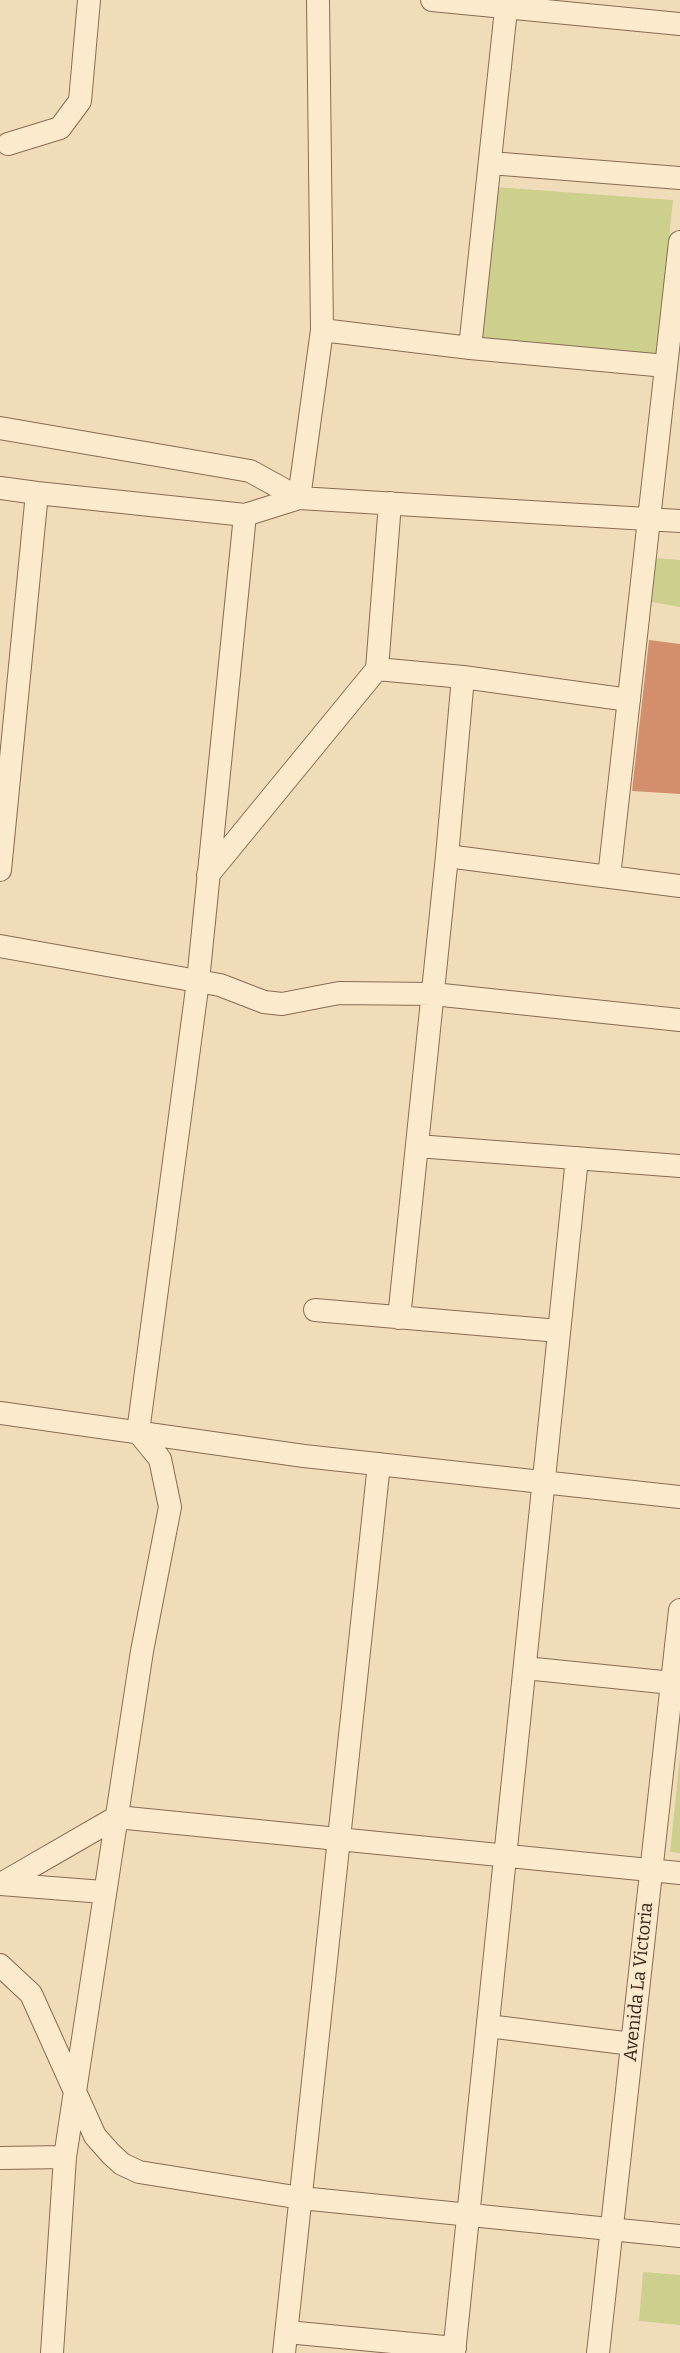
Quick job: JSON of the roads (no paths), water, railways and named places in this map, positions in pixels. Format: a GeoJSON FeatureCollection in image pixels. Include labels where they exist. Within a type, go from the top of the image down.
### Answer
{"type":"FeatureCollection","features":[{"type":"Feature","properties":{"kind":"street"},"geometry":{"type":"LineString","coordinates":[[8,144],[60,128],[80,101],[88,0]]}},
{"type":"Feature","properties":{"kind":"street"},"geometry":{"type":"LineString","coordinates":[[299,498],[322,330],[318,0]]}},
{"type":"Feature","properties":{"kind":"street"},"geometry":{"type":"LineString","coordinates":[[432,0],[506,4],[680,24]]}},
{"type":"Feature","properties":{"kind":"street"},"geometry":{"type":"LineString","coordinates":[[470,348],[506,4]]}},
{"type":"Feature","properties":{"kind":"street"},"geometry":{"type":"LineString","coordinates":[[490,163],[680,178]]}},
{"type":"Feature","properties":{"kind":"street"},"geometry":{"type":"LineString","coordinates":[[609,877],[680,242]]}},
{"type":"Feature","properties":{"kind":"street"},"geometry":{"type":"LineString","coordinates":[[322,330],[470,348],[666,366]]}},
{"type":"Feature","properties":{"kind":"street"},"geometry":{"type":"LineString","coordinates":[[0,428],[250,471],[299,498]]}},
{"type":"Feature","properties":{"kind":"street"},"geometry":{"type":"LineString","coordinates":[[0,488],[245,514],[299,498],[680,521]]}},
{"type":"Feature","properties":{"kind":"street"},"geometry":{"type":"LineString","coordinates":[[0,870],[37,493]]}},
{"type":"Feature","properties":{"kind":"street"},"geometry":{"type":"LineString","coordinates":[[208,875],[377,669],[390,504]]}},
{"type":"Feature","properties":{"kind":"street"},"geometry":{"type":"LineString","coordinates":[[52,2353],[65,2157],[103,1892],[117,1817],[142,1651],[170,1507],[160,1459],[138,1432],[198,982],[245,514]]}},
{"type":"Feature","properties":{"kind":"street"},"geometry":{"type":"LineString","coordinates":[[377,669],[463,677],[629,700]]}},
{"type":"Feature","properties":{"kind":"street"},"geometry":{"type":"LineString","coordinates":[[399,1318],[447,856],[463,677]]}},
{"type":"Feature","properties":{"kind":"street"},"geometry":{"type":"LineString","coordinates":[[447,856],[680,886]]}},
{"type":"Feature","properties":{"kind":"street"},"geometry":{"type":"LineString","coordinates":[[0,946],[220,985],[264,1002],[282,1004],[339,993],[432,994],[680,1020]]}},
{"type":"Feature","properties":{"kind":"street"},"geometry":{"type":"LineString","coordinates":[[417,1146],[680,1166]]}},
{"type":"Feature","properties":{"kind":"street"},"geometry":{"type":"LineString","coordinates":[[379,1464],[285,2342],[454,2351],[577,1158]]}},
{"type":"Feature","properties":{"kind":"street"},"geometry":{"type":"LineString","coordinates":[[315,1310],[559,1331]]}},
{"type":"Feature","properties":{"kind":"street"},"geometry":{"type":"LineString","coordinates":[[0,1413],[304,1456],[680,1497]]}},
{"type":"Feature","properties":{"kind":"street","name":"Avenida La Victoria"},"geometry":{"type":"LineString","coordinates":[[598,2353],[680,1610]]}},
{"type":"Feature","properties":{"kind":"street"},"geometry":{"type":"LineString","coordinates":[[525,1668],[672,1683]]}},
{"type":"Feature","properties":{"kind":"street"},"geometry":{"type":"LineString","coordinates":[[0,1884],[117,1817],[680,1873]]}},
{"type":"Feature","properties":{"kind":"street"},"geometry":{"type":"LineString","coordinates":[[0,1884],[103,1892]]}},
{"type":"Feature","properties":{"kind":"street"},"geometry":{"type":"LineString","coordinates":[[0,1965],[30,1994],[95,2136],[122,2164],[139,2172],[301,2198],[680,2236]]}},
{"type":"Feature","properties":{"kind":"street"},"geometry":{"type":"LineString","coordinates":[[488,2026],[632,2044]]}},
{"type":"Feature","properties":{"kind":"street"},"geometry":{"type":"LineString","coordinates":[[0,2158],[65,2157]]}}]}
